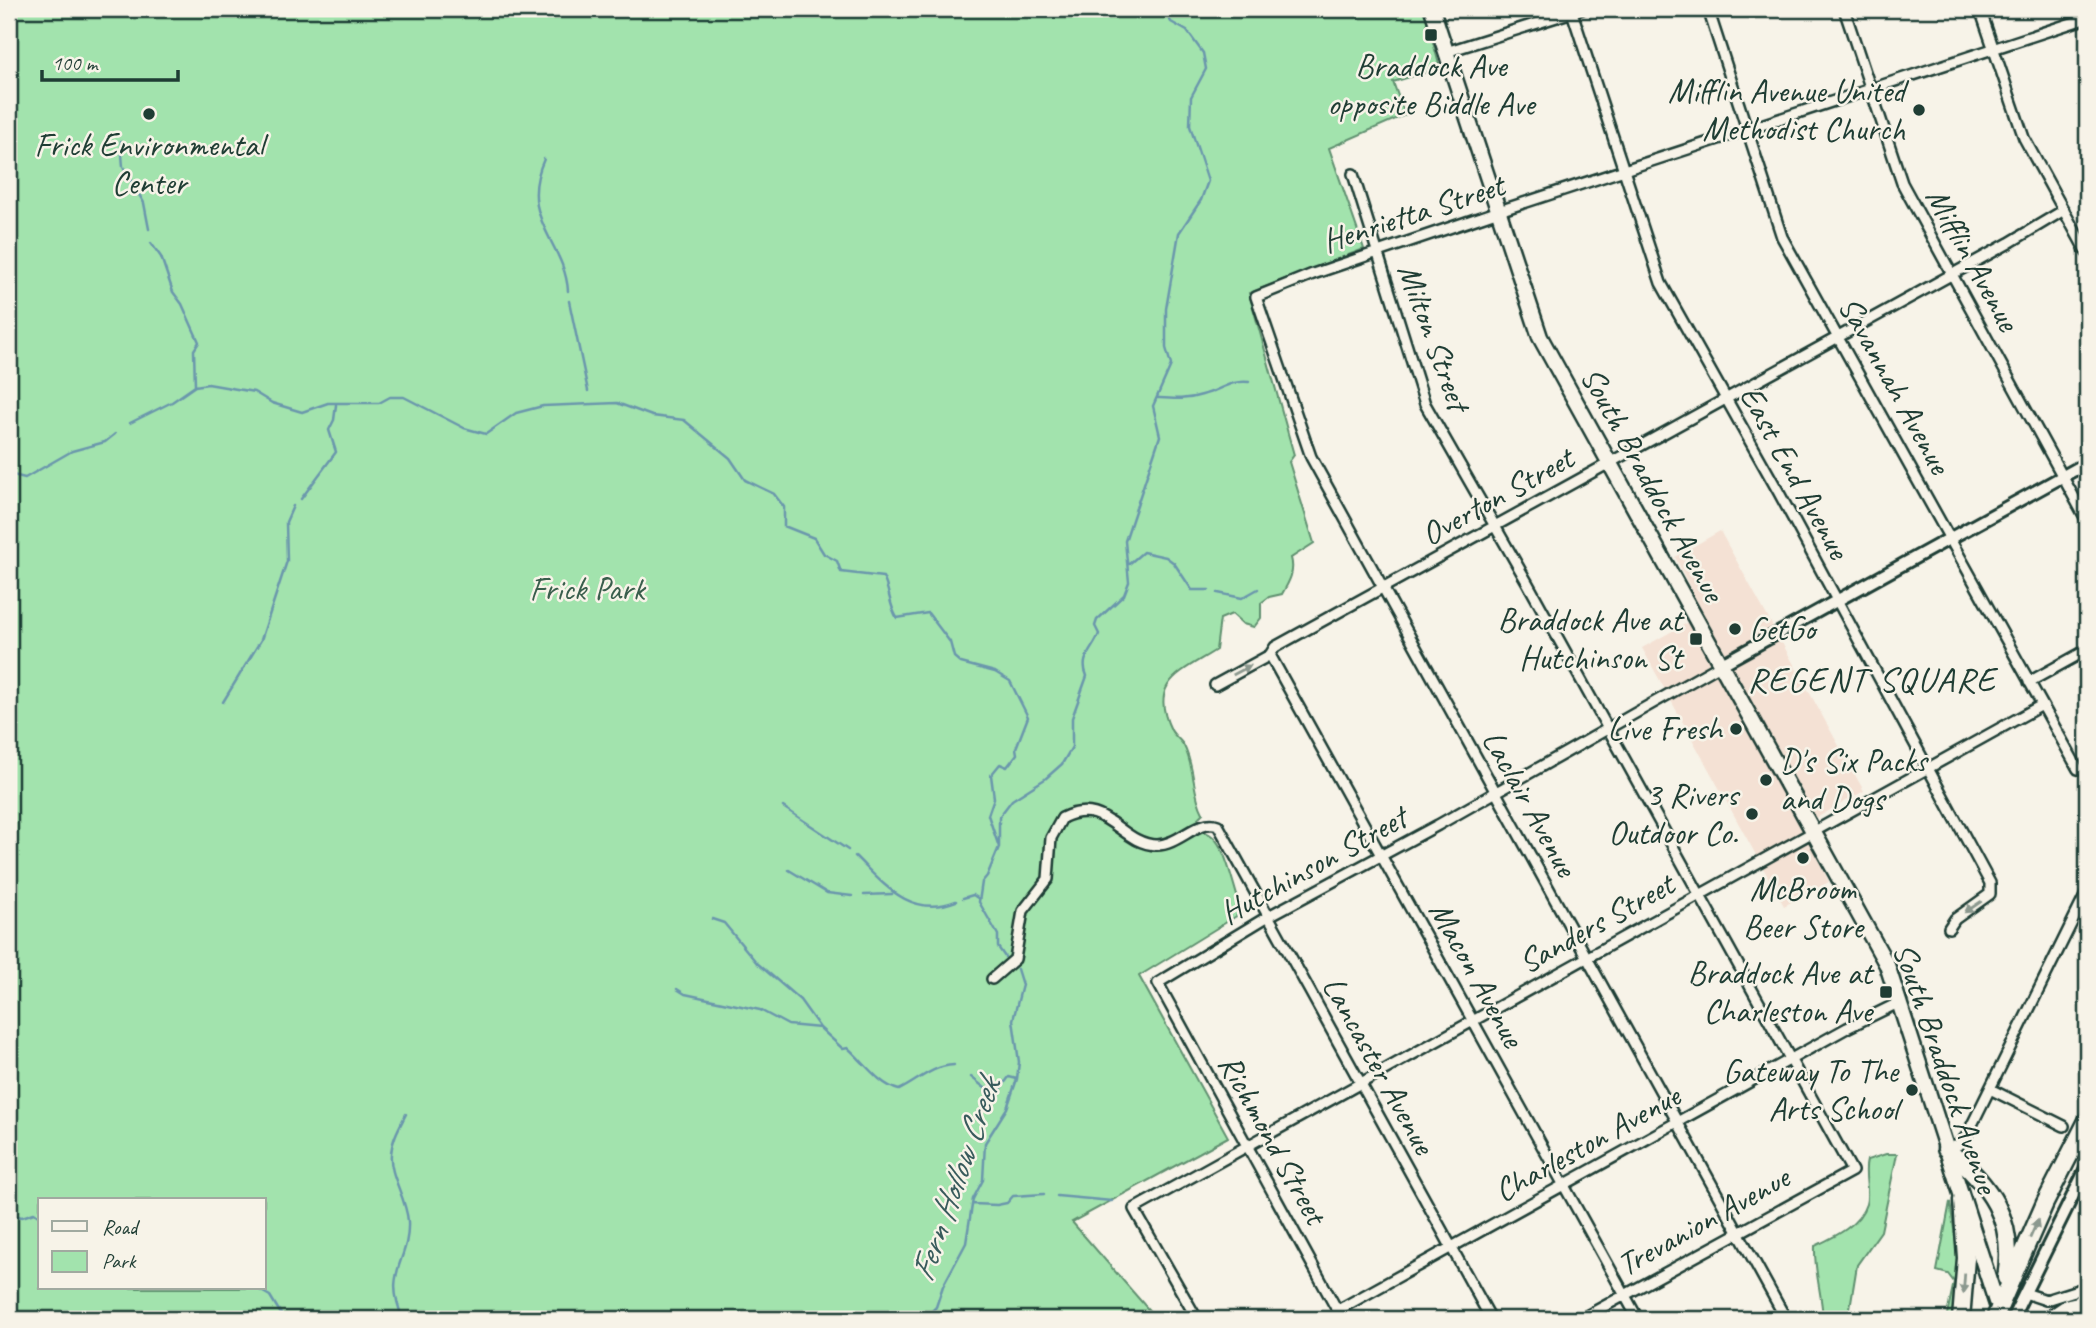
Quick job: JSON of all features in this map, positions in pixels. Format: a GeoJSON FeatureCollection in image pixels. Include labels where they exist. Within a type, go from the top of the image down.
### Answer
{"type":"FeatureCollection","features":[{"type":"Feature","properties":{"kind":"highway"},"geometry":{"type":"LineString","coordinates":[[2005,1288],[2087,1121]]}},
{"type":"Feature","properties":{"kind":"highway"},"geometry":{"type":"LineString","coordinates":[[1946,1149],[1966,1166],[2003,1216],[2008,1240],[2005,1288],[1999,1316]]}},
{"type":"Feature","properties":{"kind":"highway"},"geometry":{"type":"LineString","coordinates":[[1961,1319],[1966,1258],[1962,1200]]}},
{"type":"Feature","properties":{"kind":"highway"},"geometry":{"type":"LineString","coordinates":[[2052,1319],[2069,1307],[2087,1303]]}},
{"type":"Feature","properties":{"kind":"main road","name":"South Braddock Avenue"},"geometry":{"type":"LineString","coordinates":[[1432,9],[1540,337],[1887,965],[1999,1316]]}},
{"type":"Feature","properties":{"kind":"street","name":"Savannah Avenue"},"geometry":{"type":"LineString","coordinates":[[1708,9],[1782,237],[2078,769]]}},
{"type":"Feature","properties":{"kind":"street","name":"Mifflin Avenue"},"geometry":{"type":"LineString","coordinates":[[1844,9],[1902,183],[2087,521]]}},
{"type":"Feature","properties":{"kind":"street"},"geometry":{"type":"LineString","coordinates":[[1980,9],[2024,138],[2087,253]]}},
{"type":"Feature","properties":{"kind":"street"},"geometry":{"type":"LineString","coordinates":[[1446,52],[1575,10]]}},
{"type":"Feature","properties":{"kind":"street","name":"East End Avenue"},"geometry":{"type":"LineString","coordinates":[[1575,10],[1661,283],[1778,491],[1990,883],[1990,894],[1955,919],[1949,928]]}},
{"type":"Feature","properties":{"kind":"street","name":"Henrietta Street"},"geometry":{"type":"LineString","coordinates":[[1255,300],[1262,293],[1499,211],[1993,48],[2082,15]]}},
{"type":"Feature","properties":{"kind":"street","name":"Milton Street"},"geometry":{"type":"LineString","coordinates":[[1353,174],[1425,404],[1608,730]]}},
{"type":"Feature","properties":{"kind":"street","name":"Overton Street"},"geometry":{"type":"LineString","coordinates":[[1215,685],[1270,649],[2064,210]]}},
{"type":"Feature","properties":{"kind":"street","name":"Laclair Avenue"},"geometry":{"type":"LineString","coordinates":[[1255,300],[1306,446],[1381,589],[1786,1319]]}},
{"type":"Feature","properties":{"kind":"street"},"geometry":{"type":"LineString","coordinates":[[1722,664],[2087,463]]}},
{"type":"Feature","properties":{"kind":"street","name":"Macon Avenue"},"geometry":{"type":"LineString","coordinates":[[1270,649],[1638,1319]]}},
{"type":"Feature","properties":{"kind":"street"},"geometry":{"type":"LineString","coordinates":[[2029,681],[2087,650]]}},
{"type":"Feature","properties":{"kind":"street","name":"Hutchinson Street"},"geometry":{"type":"LineString","coordinates":[[1158,983],[1267,917],[1608,730],[1722,664]]}},
{"type":"Feature","properties":{"kind":"street","name":"Sanders Street"},"geometry":{"type":"LineString","coordinates":[[1197,1319],[1135,1209],[2042,705]]}},
{"type":"Feature","properties":{"kind":"street"},"geometry":{"type":"LineString","coordinates":[[1608,730],[1790,1059]]}},
{"type":"Feature","properties":{"kind":"street","name":"Lancaster Avenue"},"geometry":{"type":"LineString","coordinates":[[992,979],[1015,959],[1023,911],[1048,879],[1051,838],[1062,818],[1087,811],[1121,827],[1138,841],[1156,845],[1172,843],[1210,822],[1224,834],[1267,917],[1491,1319]]}},
{"type":"Feature","properties":{"kind":"street"},"geometry":{"type":"LineString","coordinates":[[1946,1149],[1962,1142],[2087,892]]}},
{"type":"Feature","properties":{"kind":"street","name":"Richmond Street"},"geometry":{"type":"LineString","coordinates":[[1158,983],[1342,1319]]}},
{"type":"Feature","properties":{"kind":"street","name":"Charleston Avenue"},"geometry":{"type":"LineString","coordinates":[[1338,1310],[1790,1059],[1898,1003]]}},
{"type":"Feature","properties":{"kind":"street","name":"Trevanion Avenue"},"geometry":{"type":"LineString","coordinates":[[1581,1319],[1852,1171],[1790,1059]]}},
{"type":"Feature","properties":{"kind":"street"},"geometry":{"type":"LineString","coordinates":[[1990,1089],[2064,1126]]}},
{"type":"Feature","properties":{"kind":"street"},"geometry":{"type":"LineString","coordinates":[[2012,1319],[2087,1167]]}},
{"type":"Feature","properties":{"kind":"street"},"geometry":{"type":"LineString","coordinates":[[2025,1293],[2050,1299],[2087,1287]]}},
{"type":"Feature","properties":{"kind":"shaded area","name":"REGENT SQUARE"},"geometry":{"type":"Polygon","coordinates":[[[1720,531],[1864,791],[1802,826],[1829,882],[1784,906],[1642,648],[1703,614],[1675,557],[1720,531]]]}},
{"type":"Feature","properties":{"kind":"green space","name":"Frick Park"},"geometry":{"type":"Polygon","coordinates":[[[9,9],[1424,9],[1440,68],[1393,82],[1405,115],[1329,148],[1364,249],[1249,293],[1294,455],[1289,462],[1314,543],[1291,558],[1292,572],[1287,585],[1282,594],[1269,597],[1261,603],[1261,618],[1254,627],[1243,624],[1232,614],[1220,619],[1216,650],[1171,681],[1163,700],[1171,730],[1184,746],[1190,763],[1203,813],[1198,818],[1204,832],[1212,836],[1224,854],[1243,912],[1139,976],[1228,1137],[1072,1222],[1153,1315],[1181,1315],[1184,1319],[9,1319],[9,151],[16,85],[9,65],[9,9]]]}},
{"type":"Feature","properties":{"kind":"green space"},"geometry":{"type":"Polygon","coordinates":[[[1886,1154],[1897,1154],[1881,1231],[1857,1265],[1850,1308],[1860,1319],[1823,1319],[1815,1246],[1845,1230],[1858,1219],[1867,1199],[1867,1160],[1886,1154]]]}},
{"type":"Feature","properties":{"kind":"green space"},"geometry":{"type":"Polygon","coordinates":[[[1950,1202],[1960,1270],[1954,1319],[1946,1319],[1954,1282],[1948,1274],[1937,1271],[1950,1202]]]}},
{"type":"Feature","properties":{"kind":"waterway","name":"Fern Hollow Creek"},"geometry":{"type":"LineString","coordinates":[[1005,957],[998,947],[998,935],[979,902],[982,882],[999,847],[999,817],[1012,800],[1045,779],[1062,764],[1072,747],[1072,718],[1087,676],[1086,659],[1099,634],[1095,626],[1097,620],[1124,595],[1129,582],[1125,541],[1160,436],[1153,406],[1171,365],[1166,348],[1166,309],[1179,233],[1201,200],[1208,181],[1190,126],[1191,97],[1206,69],[1203,53],[1187,31],[1171,22],[1164,9]]}},
{"type":"Feature","properties":{"kind":"waterway"},"geometry":{"type":"LineString","coordinates":[[121,141],[123,167],[144,203],[149,229]]}},
{"type":"Feature","properties":{"kind":"waterway"},"geometry":{"type":"LineString","coordinates":[[544,159],[537,180],[536,198],[539,214],[565,274],[568,291]]}},
{"type":"Feature","properties":{"kind":"waterway"},"geometry":{"type":"LineString","coordinates":[[151,243],[161,257],[173,292],[182,304],[199,342],[194,350],[195,386]]}},
{"type":"Feature","properties":{"kind":"waterway"},"geometry":{"type":"LineString","coordinates":[[569,301],[588,391]]}},
{"type":"Feature","properties":{"kind":"waterway"},"geometry":{"type":"LineString","coordinates":[[1158,398],[1191,398],[1230,384],[1249,382]]}},
{"type":"Feature","properties":{"kind":"waterway"},"geometry":{"type":"LineString","coordinates":[[130,423],[172,402],[195,386],[208,384],[254,392],[272,403],[302,412],[328,403],[379,403],[390,397],[404,397],[464,428],[486,434],[516,413],[543,406],[617,403],[652,416],[684,420],[730,458],[745,480],[774,494],[784,507],[784,526],[814,538],[824,554],[837,561],[841,572],[883,577],[897,618],[928,613],[950,642],[954,657],[961,663],[995,672],[1010,681],[1028,717],[1016,748],[1017,754],[1007,767],[1000,764],[991,775],[994,798],[988,815],[999,847]]}},
{"type":"Feature","properties":{"kind":"waterway"},"geometry":{"type":"LineString","coordinates":[[301,499],[336,452],[329,430],[334,420],[336,405]]}},
{"type":"Feature","properties":{"kind":"waterway"},"geometry":{"type":"LineString","coordinates":[[9,474],[25,478],[72,451],[105,442],[115,434]]}},
{"type":"Feature","properties":{"kind":"waterway"},"geometry":{"type":"LineString","coordinates":[[223,702],[261,640],[287,561],[286,522],[293,506]]}},
{"type":"Feature","properties":{"kind":"waterway"},"geometry":{"type":"LineString","coordinates":[[1129,564],[1143,552],[1166,557],[1174,563],[1192,590],[1209,590]]}},
{"type":"Feature","properties":{"kind":"waterway"},"geometry":{"type":"LineString","coordinates":[[1218,593],[1242,598],[1258,589]]}},
{"type":"Feature","properties":{"kind":"waterway"},"geometry":{"type":"LineString","coordinates":[[783,807],[848,850]]}},
{"type":"Feature","properties":{"kind":"waterway"},"geometry":{"type":"LineString","coordinates":[[855,856],[887,887],[911,902],[940,905],[956,901]]}},
{"type":"Feature","properties":{"kind":"waterway"},"geometry":{"type":"LineString","coordinates":[[789,870],[827,893],[852,896]]}},
{"type":"Feature","properties":{"kind":"waterway"},"geometry":{"type":"LineString","coordinates":[[864,895],[892,894]]}},
{"type":"Feature","properties":{"kind":"waterway"},"geometry":{"type":"LineString","coordinates":[[963,898],[973,895],[979,899]]}},
{"type":"Feature","properties":{"kind":"waterway"},"geometry":{"type":"LineString","coordinates":[[712,919],[724,923],[757,963],[800,1000],[820,1028],[843,1049],[848,1048],[891,1087],[899,1090],[932,1071],[954,1065]]}},
{"type":"Feature","properties":{"kind":"waterway","name":"Fern Hollow Creek"},"geometry":{"type":"LineString","coordinates":[[924,1319],[936,1307],[943,1286],[966,1243],[973,1199],[983,1180],[985,1143],[1007,1108],[1017,1079],[1019,1062],[1013,1020],[1022,985],[1017,969]]}},
{"type":"Feature","properties":{"kind":"waterway"},"geometry":{"type":"LineString","coordinates":[[677,989],[685,994],[760,1010],[788,1025],[820,1028]]}},
{"type":"Feature","properties":{"kind":"waterway"},"geometry":{"type":"LineString","coordinates":[[971,1077],[995,1096],[1009,1077],[1017,1079]]}},
{"type":"Feature","properties":{"kind":"waterway"},"geometry":{"type":"LineString","coordinates":[[403,1319],[395,1289],[408,1221],[391,1154],[406,1114]]}},
{"type":"Feature","properties":{"kind":"waterway"},"geometry":{"type":"LineString","coordinates":[[973,1204],[997,1205],[1007,1203],[1013,1196],[1044,1194]]}},
{"type":"Feature","properties":{"kind":"waterway"},"geometry":{"type":"LineString","coordinates":[[1057,1196],[1112,1201]]}},
{"type":"Feature","properties":{"kind":"waterway"},"geometry":{"type":"LineString","coordinates":[[9,1214],[22,1217],[34,1213],[38,1216]]}},
{"type":"Feature","properties":{"kind":"waterway"},"geometry":{"type":"LineString","coordinates":[[260,1290],[270,1296],[284,1319]]}},
{"type":"Feature","properties":{"kind":"place","name":"Braddock Ave opposite Biddle Ave"},"geometry":{"type":"Point","coordinates":[1431,35]}},
{"type":"Feature","properties":{"kind":"place","name":"Mifflin Avenue United Methodist Church"},"geometry":{"type":"Point","coordinates":[1919,110]}},
{"type":"Feature","properties":{"kind":"place","name":"Frick Environmental Center"},"geometry":{"type":"Point","coordinates":[149,114]}},
{"type":"Feature","properties":{"kind":"place","name":"GetGo"},"geometry":{"type":"Point","coordinates":[1735,629]}},
{"type":"Feature","properties":{"kind":"place","name":"Braddock Ave at Hutchinson St"},"geometry":{"type":"Point","coordinates":[1696,639]}},
{"type":"Feature","properties":{"kind":"place","name":"Live Fresh"},"geometry":{"type":"Point","coordinates":[1736,729]}},
{"type":"Feature","properties":{"kind":"place","name":"D's Six Packs and Dogs"},"geometry":{"type":"Point","coordinates":[1766,780]}},
{"type":"Feature","properties":{"kind":"place","name":"3 Rivers Outdoor Co."},"geometry":{"type":"Point","coordinates":[1752,814]}},
{"type":"Feature","properties":{"kind":"place","name":"McBroom Beer Store"},"geometry":{"type":"Point","coordinates":[1803,858]}},
{"type":"Feature","properties":{"kind":"place","name":"Braddock Ave at Charleston Ave"},"geometry":{"type":"Point","coordinates":[1886,992]}},
{"type":"Feature","properties":{"kind":"place","name":"Gateway To The Arts School"},"geometry":{"type":"Point","coordinates":[1912,1090]}},
{"type":"Feature","properties":{"kind":"district","name":"REGENT SQUARE"},"geometry":{"type":"Point","coordinates":[1872,679]}}]}
